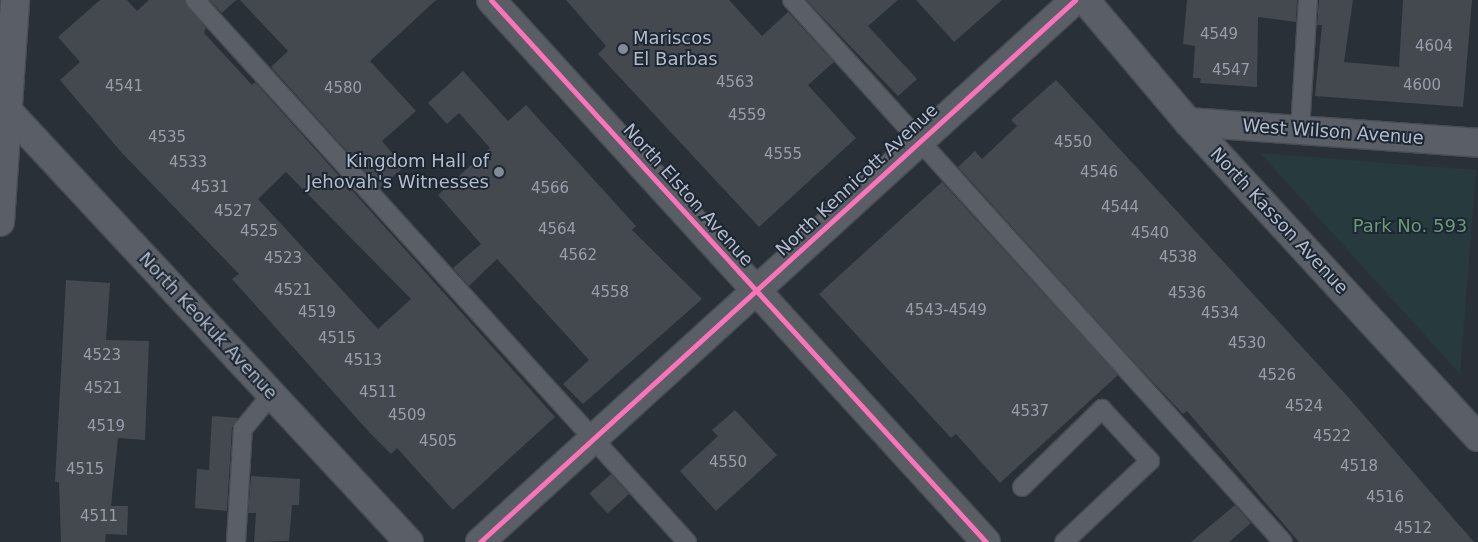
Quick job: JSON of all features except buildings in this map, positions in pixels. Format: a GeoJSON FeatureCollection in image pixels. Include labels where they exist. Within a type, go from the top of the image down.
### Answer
{"type":"FeatureCollection","features":[{"type":"Feature","properties":{"kind":"main road","name":"North Elston Avenue"},"geometry":{"type":"LineString","coordinates":[[491,0],[986,542]]}},
{"type":"Feature","properties":{"kind":"street"},"geometry":{"type":"LineString","coordinates":[[0,222],[15,0]]}},
{"type":"Feature","properties":{"kind":"street","name":"North Kennicott Avenue"},"geometry":{"type":"LineString","coordinates":[[480,542],[1075,0]]}},
{"type":"Feature","properties":{"kind":"street","name":"North Kasson Avenue"},"geometry":{"type":"LineString","coordinates":[[1085,0],[1188,122],[1478,438]]}},
{"type":"Feature","properties":{"kind":"street","name":"North Keokuk Avenue"},"geometry":{"type":"LineString","coordinates":[[8,110],[409,542]]}},
{"type":"Feature","properties":{"kind":"street","name":"West Wilson Avenue"},"geometry":{"type":"LineString","coordinates":[[1188,122],[1478,143]]}},
{"type":"Feature","properties":{"kind":"lane"},"geometry":{"type":"LineString","coordinates":[[194,0],[687,542]]}},
{"type":"Feature","properties":{"kind":"lane"},"geometry":{"type":"LineString","coordinates":[[792,0],[1283,542]]}},
{"type":"Feature","properties":{"kind":"lane"},"geometry":{"type":"LineString","coordinates":[[1300,130],[1308,0]]}},
{"type":"Feature","properties":{"kind":"lane"},"geometry":{"type":"LineString","coordinates":[[236,542],[243,429],[272,394]]}},
{"type":"Feature","properties":{"kind":"lane"},"geometry":{"type":"LineString","coordinates":[[1022,487],[1102,409],[1150,461],[1064,542]]}},
{"type":"Feature","properties":{"kind":"green space","name":"Park No. 593"},"geometry":{"type":"Polygon","coordinates":[[[1260,153],[1476,170],[1460,374],[1260,153]]]}},
{"type":"Feature","properties":{"kind":"cycle path"},"geometry":{"type":"LineString","coordinates":[[491,0],[986,542]]}},
{"type":"Feature","properties":{"kind":"cycle path"},"geometry":{"type":"LineString","coordinates":[[480,542],[1075,0]]}},
{"type":"Feature","properties":{"kind":"place","name":"Mariscos El Barbas"},"geometry":{"type":"Point","coordinates":[623,49]}},
{"type":"Feature","properties":{"kind":"place","name":"Kingdom Hall of Jehovah's Witnesses"},"geometry":{"type":"Point","coordinates":[499,172]}}]}
